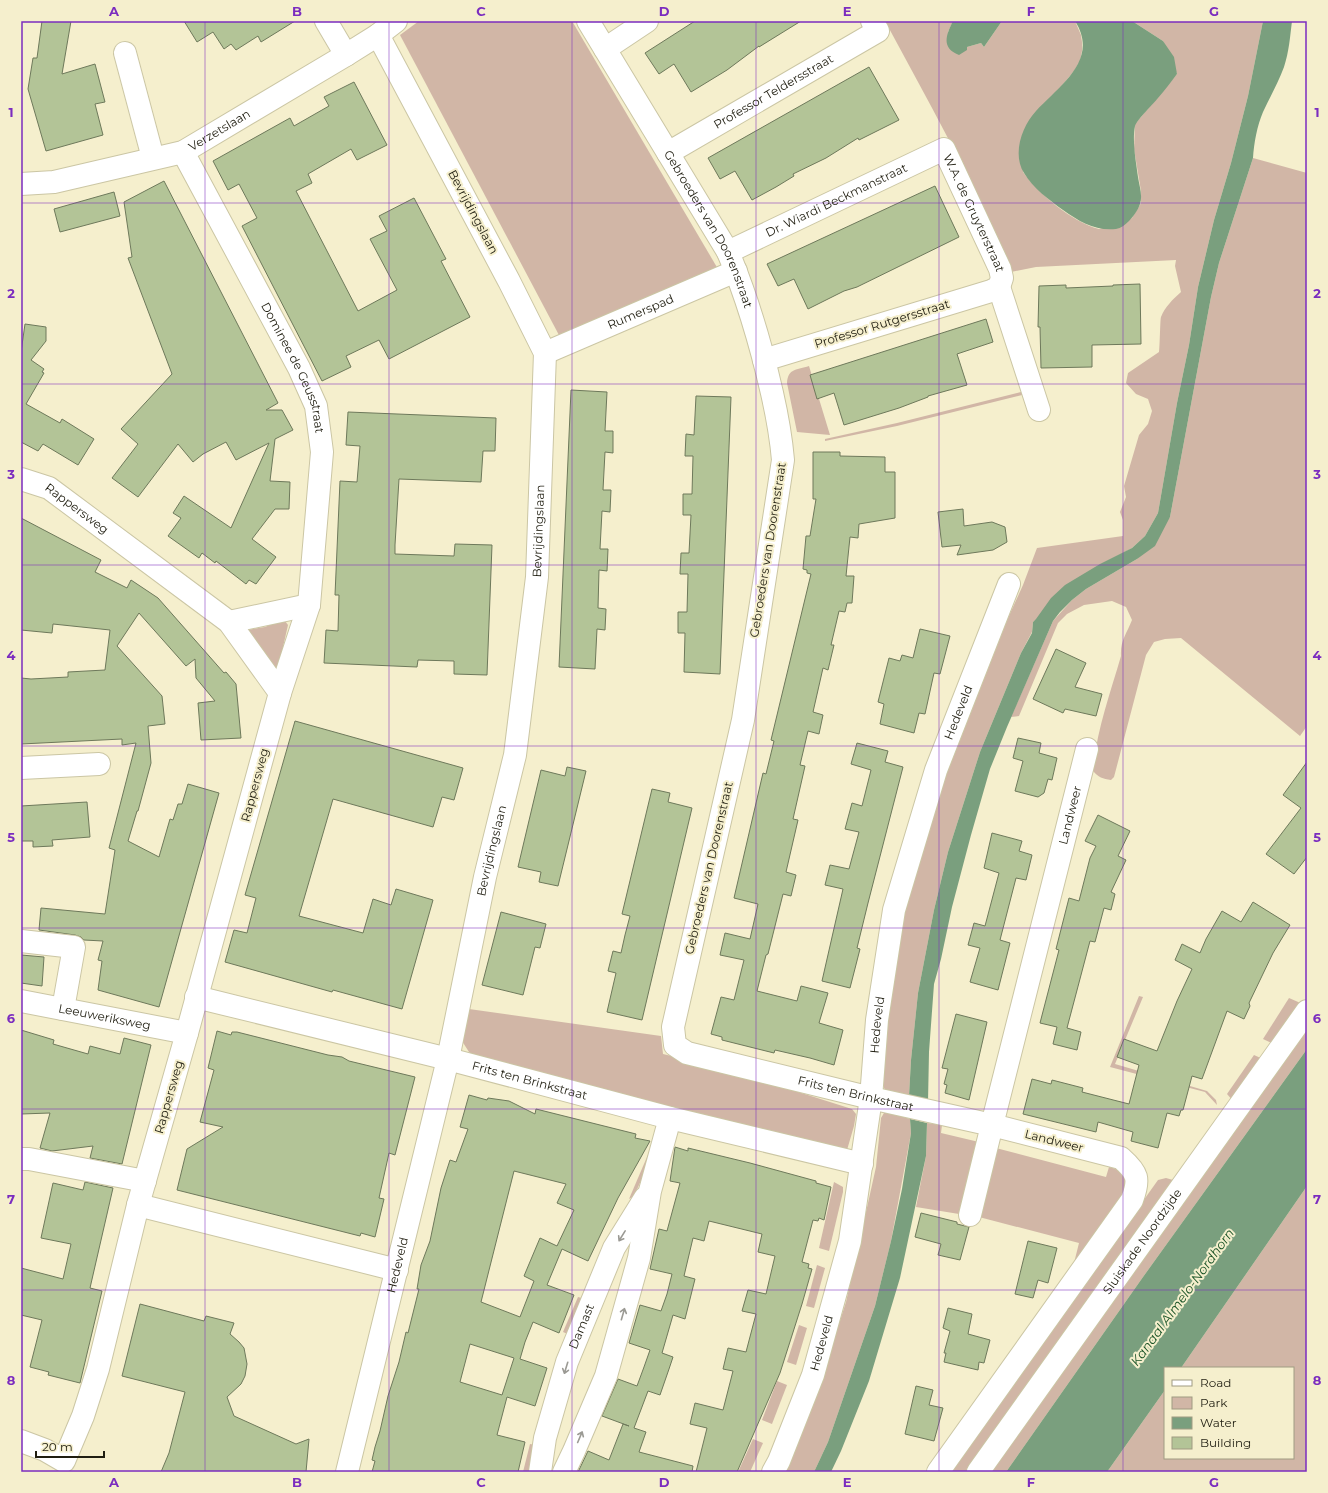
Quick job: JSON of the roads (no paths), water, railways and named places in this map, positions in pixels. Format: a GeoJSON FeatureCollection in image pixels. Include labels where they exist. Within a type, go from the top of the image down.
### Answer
{"type":"FeatureCollection","features":[{"type":"Feature","properties":{"kind":"street"},"geometry":{"type":"LineString","coordinates":[[326,21],[346,55]]}},
{"type":"Feature","properties":{"kind":"street","name":"Verzetslaan"},"geometry":{"type":"LineString","coordinates":[[21,184],[54,182],[183,152],[346,55],[378,35],[396,21]]}},
{"type":"Feature","properties":{"kind":"street","name":"Gebroeders van Doorenstraat"},"geometry":{"type":"LineString","coordinates":[[588,21],[668,152],[732,262],[764,360],[782,438],[783,460],[743,720],[673,1027],[675,1045]]}},
{"type":"Feature","properties":{"kind":"street"},"geometry":{"type":"LineString","coordinates":[[605,49],[647,21]]}},
{"type":"Feature","properties":{"kind":"street","name":"Professor Teldersstraat"},"geometry":{"type":"LineString","coordinates":[[668,152],[875,26]]}},
{"type":"Feature","properties":{"kind":"street","name":"Bevrijdingslaan"},"geometry":{"type":"LineString","coordinates":[[378,35],[510,281],[545,353],[537,577],[515,755],[485,877],[448,1058]]}},
{"type":"Feature","properties":{"kind":"street"},"geometry":{"type":"LineString","coordinates":[[125,53],[153,158]]}},
{"type":"Feature","properties":{"kind":"street","name":"Dr. Wiardi Beckmanstraat"},"geometry":{"type":"LineString","coordinates":[[732,262],[944,149]]}},
{"type":"Feature","properties":{"kind":"street","name":"W.A. de Gruyterstraat"},"geometry":{"type":"LineString","coordinates":[[944,149],[1000,269],[1000,283]]}},
{"type":"Feature","properties":{"kind":"street","name":"Dominee de Geusstraat"},"geometry":{"type":"LineString","coordinates":[[183,152],[299,368],[316,406],[322,452],[309,605],[280,693]]}},
{"type":"Feature","properties":{"kind":"street","name":"Rumerspad"},"geometry":{"type":"LineString","coordinates":[[545,353],[732,262]]}},
{"type":"Feature","properties":{"kind":"street"},"geometry":{"type":"LineString","coordinates":[[1000,283],[1039,410]]}},
{"type":"Feature","properties":{"kind":"street","name":"Professor Rutgersstraat"},"geometry":{"type":"LineString","coordinates":[[764,360],[991,291],[1000,283]]}},
{"type":"Feature","properties":{"kind":"street","name":"Rappersweg"},"geometry":{"type":"LineString","coordinates":[[21,479],[49,488],[229,622],[280,693],[138,1205],[98,1369],[83,1416],[71,1466]]}},
{"type":"Feature","properties":{"kind":"street","name":"Hedeveld"},"geometry":{"type":"LineString","coordinates":[[773,1472],[779,1461],[813,1374],[850,1241],[871,1098],[877,1020],[894,910],[936,770],[1009,584]]}},
{"type":"Feature","properties":{"kind":"street"},"geometry":{"type":"LineString","coordinates":[[229,622],[309,605]]}},
{"type":"Feature","properties":{"kind":"street","name":"Landweer"},"geometry":{"type":"LineString","coordinates":[[938,1472],[1132,1200],[1137,1187],[1137,1177],[1130,1166],[1121,1158],[992,1125],[1087,748]]}},
{"type":"Feature","properties":{"kind":"street"},"geometry":{"type":"LineString","coordinates":[[21,768],[99,764]]}},
{"type":"Feature","properties":{"kind":"street"},"geometry":{"type":"LineString","coordinates":[[21,941],[74,947],[63,1009]]}},
{"type":"Feature","properties":{"kind":"street","name":"Frits ten Brinkstraat"},"geometry":{"type":"LineString","coordinates":[[196,997],[448,1058],[670,1118],[862,1164]]}},
{"type":"Feature","properties":{"kind":"street","name":"Leeuweriksweg"},"geometry":{"type":"LineString","coordinates":[[21,1001],[187,1032]]}},
{"type":"Feature","properties":{"kind":"street","name":"Sluiskade Noordzijde"},"geometry":{"type":"LineString","coordinates":[[978,1472],[1307,1011]]}},
{"type":"Feature","properties":{"kind":"street","name":"Frits ten Brinkstraat"},"geometry":{"type":"LineString","coordinates":[[675,1045],[687,1053],[871,1098],[992,1125]]}},
{"type":"Feature","properties":{"kind":"street","name":"Hedeveld"},"geometry":{"type":"LineString","coordinates":[[347,1472],[448,1058]]}},
{"type":"Feature","properties":{"kind":"street","name":"Damast"},"geometry":{"type":"LineString","coordinates":[[564,1472],[606,1376],[639,1258],[650,1190],[670,1118]]}},
{"type":"Feature","properties":{"kind":"street"},"geometry":{"type":"LineString","coordinates":[[970,1214],[992,1125]]}},
{"type":"Feature","properties":{"kind":"street"},"geometry":{"type":"LineString","coordinates":[[21,1159],[29,1159],[145,1181]]}},
{"type":"Feature","properties":{"kind":"street","name":"Damast"},"geometry":{"type":"LineString","coordinates":[[540,1472],[545,1438],[567,1362],[614,1248],[650,1190]]}},
{"type":"Feature","properties":{"kind":"street"},"geometry":{"type":"LineString","coordinates":[[138,1205],[396,1270]]}},
{"type":"Feature","properties":{"kind":"street"},"geometry":{"type":"LineString","coordinates":[[21,1441],[46,1450],[71,1466]]}},
{"type":"Feature","properties":{"kind":"water"},"geometry":{"type":"Polygon","coordinates":[[[953,21],[1002,21],[984,47],[981,43],[967,47],[967,50],[959,55],[949,49],[947,45],[948,31],[953,21]]]}},
{"type":"Feature","properties":{"kind":"water"},"geometry":{"type":"Polygon","coordinates":[[[1075,21],[1132,21],[1163,41],[1174,57],[1177,74],[1135,126],[1135,152],[1141,201],[1138,209],[1131,219],[1120,228],[1116,229],[1101,229],[1088,225],[1058,206],[1032,184],[1020,165],[1020,140],[1031,117],[1065,82],[1074,71],[1080,60],[1083,48],[1081,35],[1075,21]]]}},
{"type":"Feature","properties":{"kind":"water"},"geometry":{"type":"Polygon","coordinates":[[[1263,21],[1292,21],[1286,61],[1259,123],[1253,158],[1219,263],[1211,297],[1170,517],[1155,546],[1137,559],[1086,589],[1072,600],[1053,621],[990,769],[952,907],[934,984],[929,1052],[928,1102],[909,1096],[918,993],[934,910],[948,852],[980,752],[1021,653],[1032,633],[1033,622],[1051,598],[1065,585],[1100,564],[1132,548],[1145,536],[1158,513],[1177,403],[1189,345],[1198,287],[1214,220],[1231,163],[1248,96],[1263,21]]]}},
{"type":"Feature","properties":{"kind":"water","name":"Kanaal Almelo-Nordhorn"},"geometry":{"type":"Polygon","coordinates":[[[1307,1049],[1307,1186],[1182,1367],[1164,1367],[1164,1391],[1107,1472],[1006,1472],[1143,1277],[1307,1049]]]}},
{"type":"Feature","properties":{"kind":"water"},"geometry":{"type":"Polygon","coordinates":[[[910,1119],[927,1123],[926,1156],[900,1278],[869,1381],[841,1451],[831,1472],[814,1472],[828,1442],[875,1306],[902,1189],[911,1133],[910,1119]]]}}]}
